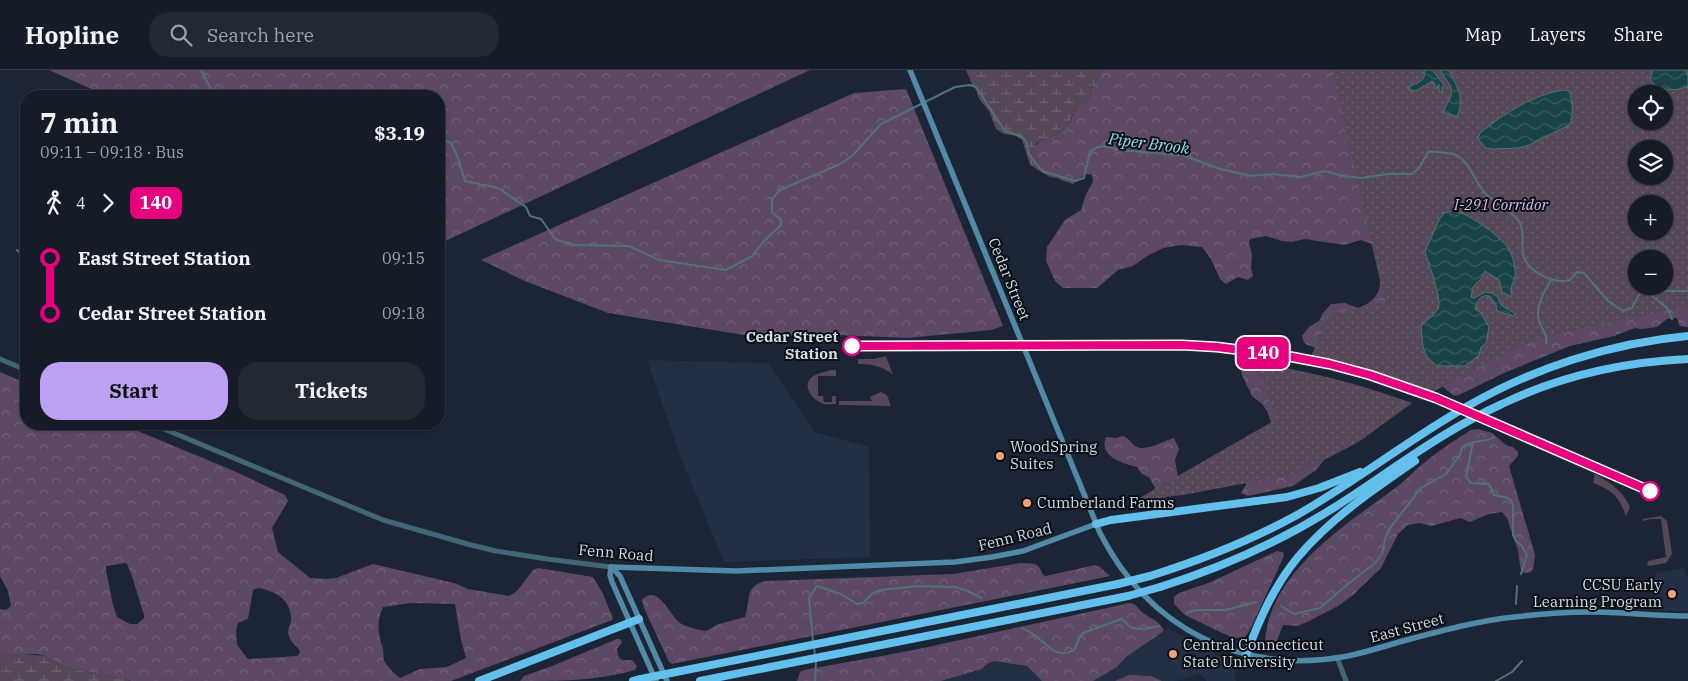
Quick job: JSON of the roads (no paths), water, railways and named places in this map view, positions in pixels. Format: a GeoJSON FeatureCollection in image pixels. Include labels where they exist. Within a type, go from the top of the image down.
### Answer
{"type":"FeatureCollection","features":[{"type":"Feature","properties":{"kind":"highway"},"geometry":{"type":"LineString","coordinates":[[637,680],[1118,584],[1205,558],[1262,533],[1316,504],[1470,404],[1521,379],[1569,361],[1622,346],[1688,336]]}},
{"type":"Feature","properties":{"kind":"highway"},"geometry":{"type":"LineString","coordinates":[[700,681],[1128,596],[1160,587],[1230,562],[1293,532],[1458,427],[1486,411],[1528,392],[1575,376],[1633,364],[1688,359]]}},
{"type":"Feature","properties":{"kind":"highway"},"geometry":{"type":"LineString","coordinates":[[1246,655],[1283,577],[1304,550],[1333,522],[1426,452],[1441,438]]}},
{"type":"Feature","properties":{"kind":"highway"},"geometry":{"type":"LineString","coordinates":[[1096,524],[1111,520],[1287,497],[1319,488],[1368,470]]}},
{"type":"Feature","properties":{"kind":"highway"},"geometry":{"type":"LineString","coordinates":[[479,681],[640,619]]}},
{"type":"Feature","properties":{"kind":"main road","name":"Cedar Street"},"geometry":{"type":"LineString","coordinates":[[910,70],[1096,524],[1120,566],[1148,599]]}},
{"type":"Feature","properties":{"kind":"main road","name":"Fenn Road"},"geometry":{"type":"LineString","coordinates":[[611,567],[753,571],[955,562],[996,557],[1023,551],[1096,524]]}},
{"type":"Feature","properties":{"kind":"main road"},"geometry":{"type":"LineString","coordinates":[[611,567],[620,576],[667,681]]}},
{"type":"Feature","properties":{"kind":"main road"},"geometry":{"type":"LineString","coordinates":[[611,567],[611,578],[656,681]]}},
{"type":"Feature","properties":{"kind":"main road","name":"East Street"},"geometry":{"type":"LineString","coordinates":[[1148,599],[1168,616],[1196,635],[1217,645],[1246,655],[1292,660],[1337,658],[1354,655],[1472,624],[1513,617],[1590,612],[1688,616]]}},
{"type":"Feature","properties":{"kind":"street"},"geometry":{"type":"LineString","coordinates":[[0,359],[20,367]]}},
{"type":"Feature","properties":{"kind":"street","name":"Fenn Road"},"geometry":{"type":"LineString","coordinates":[[166,430],[383,520],[496,551],[611,567]]}},
{"type":"Feature","properties":{"kind":"street"},"geometry":{"type":"LineString","coordinates":[[1337,658],[1346,681]]}},
{"type":"Feature","properties":{"kind":"water"},"geometry":{"type":"Polygon","coordinates":[[[1424,70],[1432,70],[1444,85],[1441,92],[1439,92],[1439,84],[1435,89],[1435,84],[1432,81],[1418,90],[1409,91],[1410,86],[1423,79],[1424,70]]]}},
{"type":"Feature","properties":{"kind":"water"},"geometry":{"type":"Polygon","coordinates":[[[1440,70],[1448,70],[1457,87],[1460,105],[1456,117],[1443,112],[1452,91],[1440,70]]]}},
{"type":"Feature","properties":{"kind":"water"},"geometry":{"type":"Polygon","coordinates":[[[1653,70],[1685,70],[1688,76],[1688,86],[1673,90],[1673,85],[1656,85],[1650,79],[1653,70]]]}},
{"type":"Feature","properties":{"kind":"water"},"geometry":{"type":"Polygon","coordinates":[[[1563,90],[1569,91],[1571,100],[1572,113],[1569,125],[1529,145],[1518,148],[1486,148],[1478,139],[1480,133],[1519,106],[1540,96],[1563,90]]]}},
{"type":"Feature","properties":{"kind":"water"},"geometry":{"type":"Polygon","coordinates":[[[1453,211],[1466,215],[1498,237],[1512,255],[1514,264],[1515,277],[1511,290],[1512,297],[1502,292],[1499,280],[1485,271],[1481,279],[1473,287],[1471,297],[1474,298],[1485,292],[1491,293],[1497,296],[1502,306],[1516,314],[1513,316],[1497,311],[1496,305],[1490,296],[1481,297],[1475,309],[1480,312],[1489,327],[1486,343],[1481,347],[1479,355],[1465,366],[1437,366],[1427,357],[1423,347],[1421,326],[1438,309],[1439,304],[1437,289],[1425,251],[1440,218],[1445,213],[1453,211]]]}},
{"type":"Feature","properties":{"kind":"waterway","name":"Piper Brook"},"geometry":{"type":"LineString","coordinates":[[201,70],[211,90]]}},
{"type":"Feature","properties":{"kind":"waterway","name":"Piper Brook"},"geometry":{"type":"LineString","coordinates":[[445,140],[451,143],[465,181],[498,188],[526,207],[530,216],[541,219],[555,239],[572,245],[629,246],[659,260],[726,270],[752,256],[781,225],[781,220],[772,212],[772,199],[780,190],[840,164],[852,156],[881,124],[955,87],[970,85],[976,87],[1005,131],[1021,136],[1026,141],[1029,154],[1042,171],[1075,181],[1084,178],[1090,151],[1098,147],[1107,146],[1118,150],[1183,155],[1220,169],[1252,176],[1271,174],[1300,177],[1325,171],[1361,178],[1388,174],[1412,174],[1419,168],[1428,152],[1448,153],[1462,159],[1485,193],[1509,211],[1520,223],[1523,254],[1525,260],[1535,271],[1549,278],[1563,281],[1570,280],[1577,272],[1584,273],[1608,301],[1623,311],[1632,308],[1639,295],[1646,291],[1667,308],[1672,319]]}},
{"type":"Feature","properties":{"kind":"waterway"},"geometry":{"type":"LineString","coordinates":[[17,250],[20,253]]}},
{"type":"Feature","properties":{"kind":"waterway"},"geometry":{"type":"LineString","coordinates":[[1546,344],[1545,335],[1539,321],[1538,310],[1543,294],[1551,280]]}},
{"type":"Feature","properties":{"kind":"waterway"},"geometry":{"type":"LineString","coordinates":[[1652,296],[1666,291],[1688,291]]}},
{"type":"Feature","properties":{"kind":"waterway"},"geometry":{"type":"LineString","coordinates":[[1281,606],[1294,614],[1320,608],[1375,563],[1382,554],[1385,539],[1390,528],[1421,488],[1446,474],[1460,455],[1462,447],[1494,437]]}},
{"type":"Feature","properties":{"kind":"waterway"},"geometry":{"type":"LineString","coordinates":[[1473,442],[1466,477],[1471,483],[1489,484],[1494,495],[1508,498],[1512,502],[1513,535],[1527,555],[1521,574]]}},
{"type":"Feature","properties":{"kind":"waterway"},"geometry":{"type":"LineString","coordinates":[[813,642],[809,598],[817,586],[841,594],[857,604],[863,603],[872,594],[880,590],[919,586],[955,587],[981,598]]}},
{"type":"Feature","properties":{"kind":"waterway"},"geometry":{"type":"LineString","coordinates":[[1516,604],[1517,586]]}},
{"type":"Feature","properties":{"kind":"waterway"},"geometry":{"type":"LineString","coordinates":[[1186,613],[1196,610],[1225,610],[1257,602]]}},
{"type":"Feature","properties":{"kind":"waterway"},"geometry":{"type":"LineString","coordinates":[[1024,629],[1035,635],[1054,651],[1063,653],[1074,650],[1083,633],[1121,619],[1130,627],[1137,629],[1159,626]]}},
{"type":"Feature","properties":{"kind":"waterway"},"geometry":{"type":"LineString","coordinates":[[814,646],[815,656]]}},
{"type":"Feature","properties":{"kind":"waterway"},"geometry":{"type":"LineString","coordinates":[[815,681],[816,661]]}},
{"type":"Feature","properties":{"kind":"waterway"},"geometry":{"type":"LineString","coordinates":[[1496,681],[1512,672],[1522,661]]}},
{"type":"Feature","properties":{"kind":"place","name":"Cedar Street Station"},"geometry":{"type":"Point","coordinates":[852,346]}},
{"type":"Feature","properties":{"kind":"place","name":"WoodSpring Suites"},"geometry":{"type":"Point","coordinates":[1000,456]}},
{"type":"Feature","properties":{"kind":"place","name":"Cumberland Farms"},"geometry":{"type":"Point","coordinates":[1027,503]}},
{"type":"Feature","properties":{"kind":"place","name":"CCSU Early Learning Program"},"geometry":{"type":"Point","coordinates":[1672,594]}},
{"type":"Feature","properties":{"kind":"place","name":"Central Connecticut State University"},"geometry":{"type":"Point","coordinates":[1173,654]}},
{"type":"Feature","properties":{"kind":"park label","name":"I-291 Corridor"},"geometry":{"type":"Point","coordinates":[1501,205]}}]}
